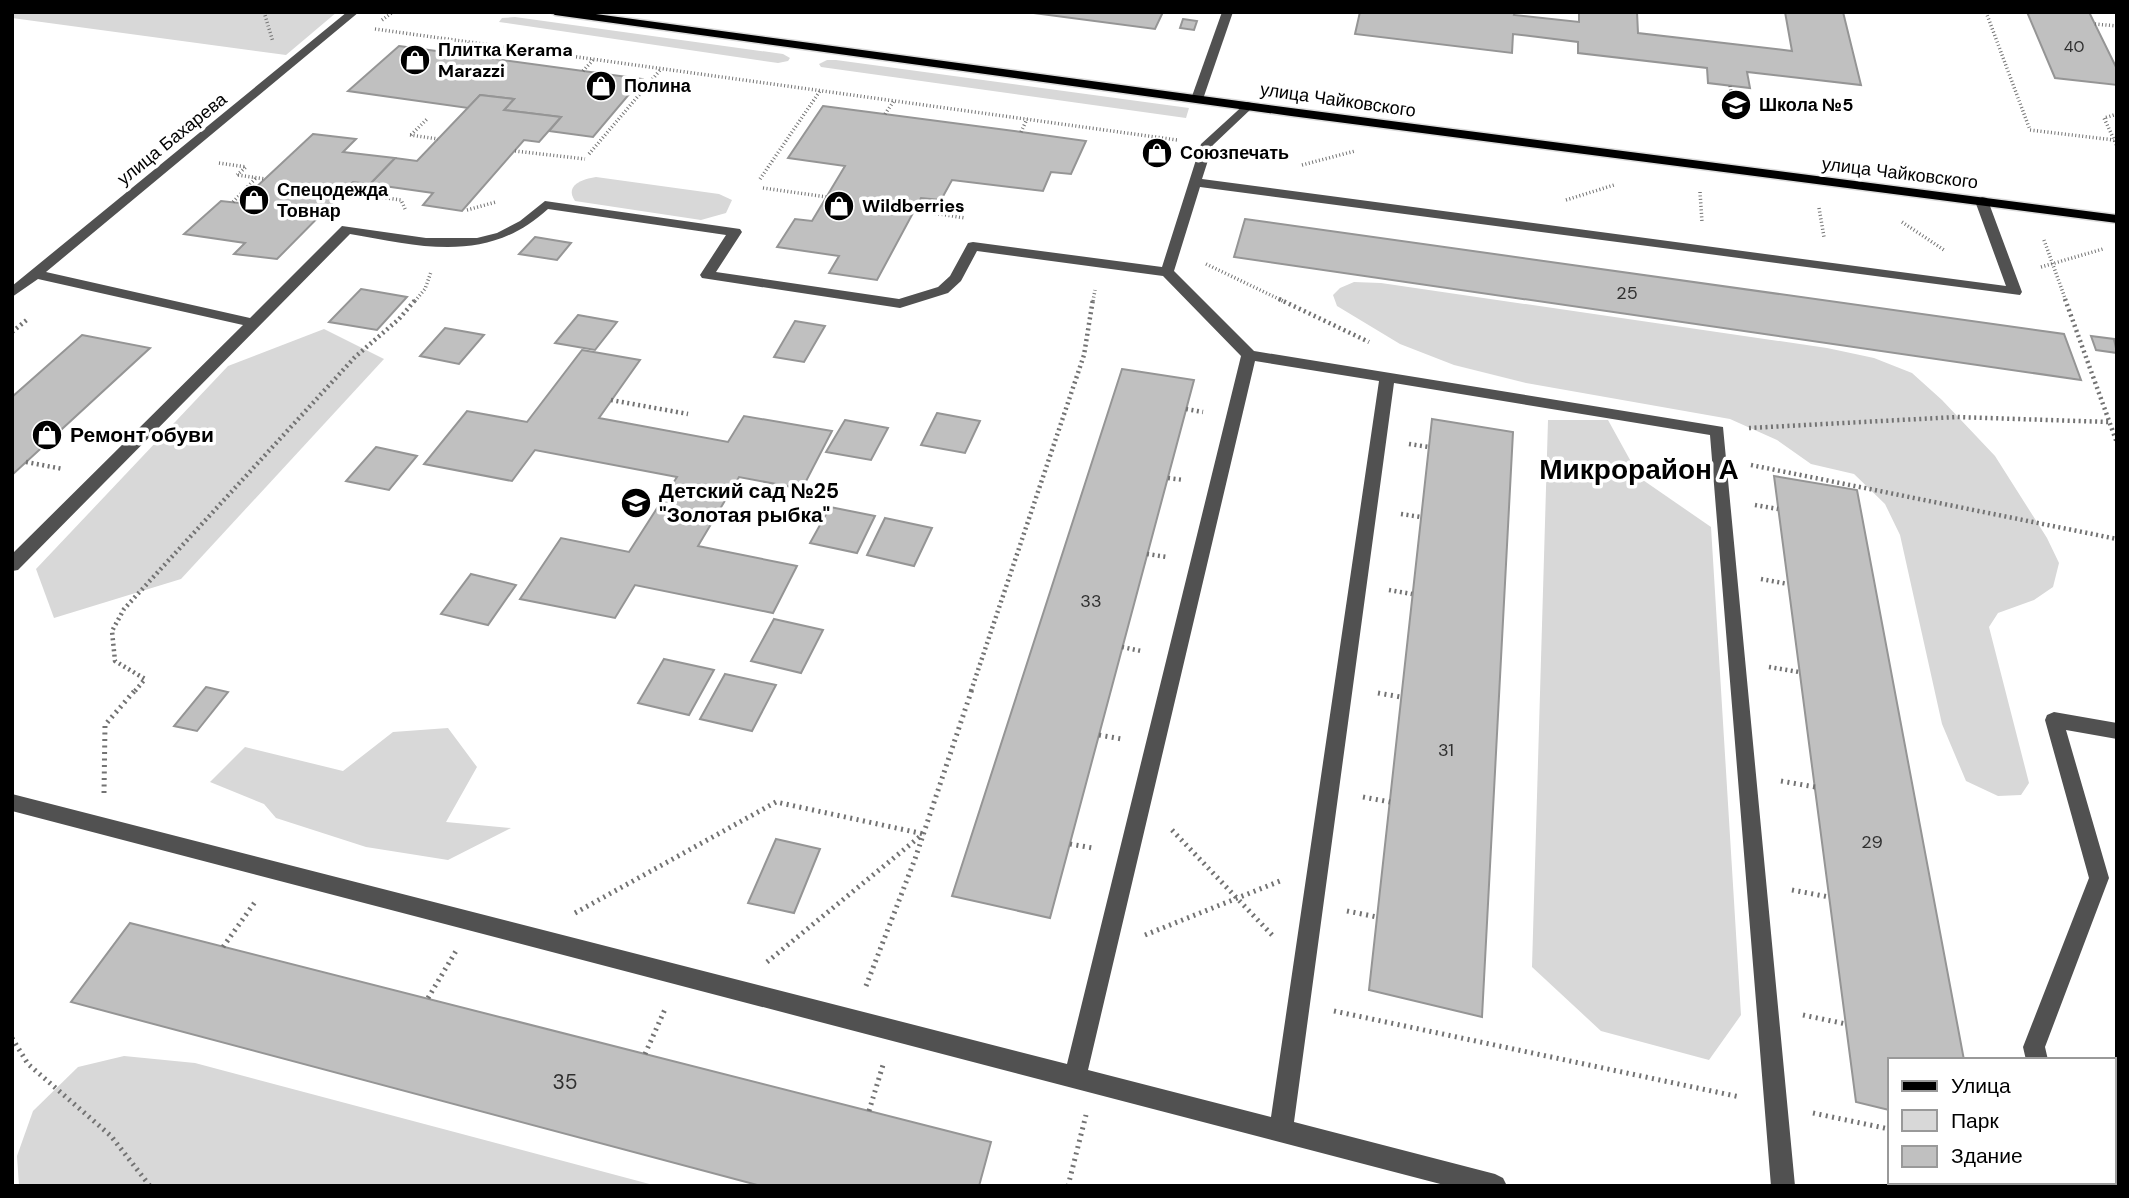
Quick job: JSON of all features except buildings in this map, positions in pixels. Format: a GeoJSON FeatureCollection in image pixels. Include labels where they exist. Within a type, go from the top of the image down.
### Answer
{"type":"FeatureCollection","features":[{"type":"Feature","properties":{"kind":"main road","name":"улица Чайковского"},"geometry":{"type":"LineString","coordinates":[[555,12],[1247,106],[2117,219]]}},
{"type":"Feature","properties":{"kind":"street","name":"улица Бахарева"},"geometry":{"type":"LineString","coordinates":[[12,293],[354,12]]}},
{"type":"Feature","properties":{"kind":"street"},"geometry":{"type":"LineString","coordinates":[[1197,99],[1228,12]]}},
{"type":"Feature","properties":{"kind":"street"},"geometry":{"type":"LineString","coordinates":[[1167,272],[1207,144],[1247,106]]}},
{"type":"Feature","properties":{"kind":"street"},"geometry":{"type":"LineString","coordinates":[[1195,182],[2015,292],[1982,201]]}},
{"type":"Feature","properties":{"kind":"street"},"geometry":{"type":"LineString","coordinates":[[12,565],[347,229],[465,245],[507,234],[525,225],[545,205],[734,232],[707,275],[900,304],[943,290],[956,278],[973,246],[1167,272],[1249,355],[1717,431],[1783,1186]]}},
{"type":"Feature","properties":{"kind":"street"},"geometry":{"type":"LineString","coordinates":[[35,274],[253,323]]}},
{"type":"Feature","properties":{"kind":"street"},"geometry":{"type":"LineString","coordinates":[[1085,1079],[1106,951],[1249,355]]}},
{"type":"Feature","properties":{"kind":"street"},"geometry":{"type":"LineString","coordinates":[[1281,1130],[1387,377]]}},
{"type":"Feature","properties":{"kind":"street"},"geometry":{"type":"LineString","coordinates":[[2037,1058],[2034,1047],[2099,878],[2054,720],[2117,731]]}},
{"type":"Feature","properties":{"kind":"street"},"geometry":{"type":"LineString","coordinates":[[12,802],[1495,1186]]}},
{"type":"Feature","properties":{"kind":"path"},"geometry":{"type":"LineString","coordinates":[[1986,12],[2030,130],[2114,140]]}},
{"type":"Feature","properties":{"kind":"path"},"geometry":{"type":"LineString","coordinates":[[2095,24],[2117,26]]}},
{"type":"Feature","properties":{"kind":"path"},"geometry":{"type":"LineString","coordinates":[[372,29],[1185,141]]}},
{"type":"Feature","properties":{"kind":"path"},"geometry":{"type":"LineString","coordinates":[[458,54],[470,43]]}},
{"type":"Feature","properties":{"kind":"path"},"geometry":{"type":"LineString","coordinates":[[583,71],[594,59]]}},
{"type":"Feature","properties":{"kind":"path"},"geometry":{"type":"LineString","coordinates":[[589,154],[661,69]]}},
{"type":"Feature","properties":{"kind":"path"},"geometry":{"type":"LineString","coordinates":[[1730,86],[1733,101]]}},
{"type":"Feature","properties":{"kind":"path"},"geometry":{"type":"LineString","coordinates":[[760,179],[820,91]]}},
{"type":"Feature","properties":{"kind":"path"},"geometry":{"type":"LineString","coordinates":[[885,114],[894,101]]}},
{"type":"Feature","properties":{"kind":"path"},"geometry":{"type":"LineString","coordinates":[[2117,114],[2104,118],[2117,146]]}},
{"type":"Feature","properties":{"kind":"path"},"geometry":{"type":"LineString","coordinates":[[427,119],[410,135],[438,139]]}},
{"type":"Feature","properties":{"kind":"path"},"geometry":{"type":"LineString","coordinates":[[1021,132],[1027,119]]}},
{"type":"Feature","properties":{"kind":"path"},"geometry":{"type":"LineString","coordinates":[[515,151],[584,159]]}},
{"type":"Feature","properties":{"kind":"path"},"geometry":{"type":"LineString","coordinates":[[224,154],[214,162],[246,167],[237,175],[265,179]]}},
{"type":"Feature","properties":{"kind":"path"},"geometry":{"type":"LineString","coordinates":[[233,202],[256,178]]}},
{"type":"Feature","properties":{"kind":"path"},"geometry":{"type":"LineString","coordinates":[[1700,181],[1704,250]]}},
{"type":"Feature","properties":{"kind":"path"},"geometry":{"type":"LineString","coordinates":[[1558,202],[1623,183]]}},
{"type":"Feature","properties":{"kind":"path"},"geometry":{"type":"LineString","coordinates":[[763,188],[827,197]]}},
{"type":"Feature","properties":{"kind":"path"},"geometry":{"type":"LineString","coordinates":[[344,192],[378,197]]}},
{"type":"Feature","properties":{"kind":"path"},"geometry":{"type":"LineString","coordinates":[[1817,197],[1830,267]]}},
{"type":"Feature","properties":{"kind":"path"},"geometry":{"type":"LineString","coordinates":[[463,211],[501,201]]}},
{"type":"Feature","properties":{"kind":"path"},"geometry":{"type":"LineString","coordinates":[[914,210],[959,217]]}},
{"type":"Feature","properties":{"kind":"path"},"geometry":{"type":"LineString","coordinates":[[1896,219],[1950,255]]}},
{"type":"Feature","properties":{"kind":"path"},"geometry":{"type":"LineString","coordinates":[[2043,238],[2117,443]]}},
{"type":"Feature","properties":{"kind":"path"},"geometry":{"type":"LineString","coordinates":[[104,826],[105,725],[145,679],[115,661],[112,631],[124,609],[355,357],[399,319],[425,289],[441,243]]}},
{"type":"Feature","properties":{"kind":"path"},"geometry":{"type":"LineString","coordinates":[[1174,248],[1371,343]]}},
{"type":"Feature","properties":{"kind":"path"},"geometry":{"type":"LineString","coordinates":[[2011,279],[2052,263],[2104,248]]}},
{"type":"Feature","properties":{"kind":"path"},"geometry":{"type":"LineString","coordinates":[[853,1019],[924,834],[1084,355],[1100,263]]}},
{"type":"Feature","properties":{"kind":"path"},"geometry":{"type":"LineString","coordinates":[[12,332],[71,283]]}},
{"type":"Feature","properties":{"kind":"path"},"geometry":{"type":"LineString","coordinates":[[611,400],[688,414]]}},
{"type":"Feature","properties":{"kind":"path"},"geometry":{"type":"LineString","coordinates":[[1717,431],[1821,422],[1957,417],[2109,422]]}},
{"type":"Feature","properties":{"kind":"path"},"geometry":{"type":"LineString","coordinates":[[1719,458],[2117,539]]}},
{"type":"Feature","properties":{"kind":"path"},"geometry":{"type":"LineString","coordinates":[[1143,799],[1303,969]]}},
{"type":"Feature","properties":{"kind":"path"},"geometry":{"type":"LineString","coordinates":[[532,936],[776,802],[924,834]]}},
{"type":"Feature","properties":{"kind":"path"},"geometry":{"type":"LineString","coordinates":[[734,989],[924,834]]}},
{"type":"Feature","properties":{"kind":"path"},"geometry":{"type":"LineString","coordinates":[[1106,951],[1318,865]]}},
{"type":"Feature","properties":{"kind":"path"},"geometry":{"type":"LineString","coordinates":[[223,947],[276,871]]}},
{"type":"Feature","properties":{"kind":"path"},"geometry":{"type":"LineString","coordinates":[[428,998],[473,921]]}},
{"type":"Feature","properties":{"kind":"path"},"geometry":{"type":"LineString","coordinates":[[645,1054],[681,975]]}},
{"type":"Feature","properties":{"kind":"path"},"geometry":{"type":"LineString","coordinates":[[1299,1003],[1888,1129]]}},
{"type":"Feature","properties":{"kind":"path"},"geometry":{"type":"LineString","coordinates":[[869,1111],[893,1030]]}},
{"type":"Feature","properties":{"kind":"path"},"geometry":{"type":"LineString","coordinates":[[12,1038],[15,1046],[45,1079],[106,1130],[150,1186]]}},
{"type":"Feature","properties":{"kind":"path"},"geometry":{"type":"LineString","coordinates":[[1068,1186],[1085,1079]]}},
{"type":"Feature","properties":{"kind":"green space"},"geometry":{"type":"Polygon","coordinates":[[[12,12],[337,12],[286,55],[12,18],[12,12]]]}},
{"type":"Feature","properties":{"kind":"green space"},"geometry":{"type":"Polygon","coordinates":[[[515,17],[783,54],[790,58],[778,63],[499,22],[502,18],[515,17]]]}},
{"type":"Feature","properties":{"kind":"green space"},"geometry":{"type":"Polygon","coordinates":[[[827,60],[1189,108],[1186,118],[821,67],[819,64],[827,60]]]}},
{"type":"Feature","properties":{"kind":"green space"},"geometry":{"type":"Polygon","coordinates":[[[596,177],[719,194],[732,200],[726,213],[701,220],[575,201],[572,195],[573,187],[581,181],[596,177]]]}},
{"type":"Feature","properties":{"kind":"green space"},"geometry":{"type":"Polygon","coordinates":[[[1354,282],[1381,283],[1827,348],[1874,358],[1912,373],[1942,400],[1995,456],[2047,538],[2059,563],[2053,587],[2034,600],[1998,613],[1989,627],[2029,783],[2021,795],[1998,796],[1966,781],[1942,724],[1900,535],[1885,504],[1854,474],[1811,464],[1777,440],[1730,419],[1526,383],[1454,365],[1400,344],[1337,306],[1333,295],[1340,288],[1354,282]]]}},
{"type":"Feature","properties":{"kind":"green space"},"geometry":{"type":"Polygon","coordinates":[[[324,329],[384,359],[181,579],[54,618],[36,569],[228,366],[324,329]]]}},
{"type":"Feature","properties":{"kind":"green space"},"geometry":{"type":"Polygon","coordinates":[[[1548,420],[1608,420],[1640,478],[1711,527],[1741,1015],[1709,1060],[1601,1031],[1532,967],[1548,420]]]}},
{"type":"Feature","properties":{"kind":"green space"},"geometry":{"type":"Polygon","coordinates":[[[448,728],[477,767],[446,822],[511,828],[448,860],[366,847],[276,818],[264,804],[210,782],[245,747],[343,771],[393,732],[448,728]]]}},
{"type":"Feature","properties":{"kind":"green space"},"geometry":{"type":"Polygon","coordinates":[[[124,1056],[195,1063],[657,1186],[19,1186],[17,1156],[33,1111],[78,1067],[124,1056]]]}},
{"type":"Feature","properties":{"kind":"place","name":"Плитка Kerama Marazzi"},"geometry":{"type":"Point","coordinates":[415,60]}},
{"type":"Feature","properties":{"kind":"place","name":"Полина"},"geometry":{"type":"Point","coordinates":[601,86]}},
{"type":"Feature","properties":{"kind":"place","name":"Школа №5"},"geometry":{"type":"Point","coordinates":[1736,105]}},
{"type":"Feature","properties":{"kind":"place","name":"Союзпечать"},"geometry":{"type":"Point","coordinates":[1157,153]}},
{"type":"Feature","properties":{"kind":"place","name":"Спецодежда Товнар"},"geometry":{"type":"Point","coordinates":[254,200]}},
{"type":"Feature","properties":{"kind":"place","name":"Wildberries"},"geometry":{"type":"Point","coordinates":[839,206]}},
{"type":"Feature","properties":{"kind":"place","name":"Ремонт обуви"},"geometry":{"type":"Point","coordinates":[47,435]}},
{"type":"Feature","properties":{"kind":"place","name":"Детский сад №25 \"Золотая рыбка\""},"geometry":{"type":"Point","coordinates":[636,503]}},
{"type":"Feature","properties":{"kind":"district","name":"Микрорайон А"},"geometry":{"type":"Point","coordinates":[1639,469]}}]}
